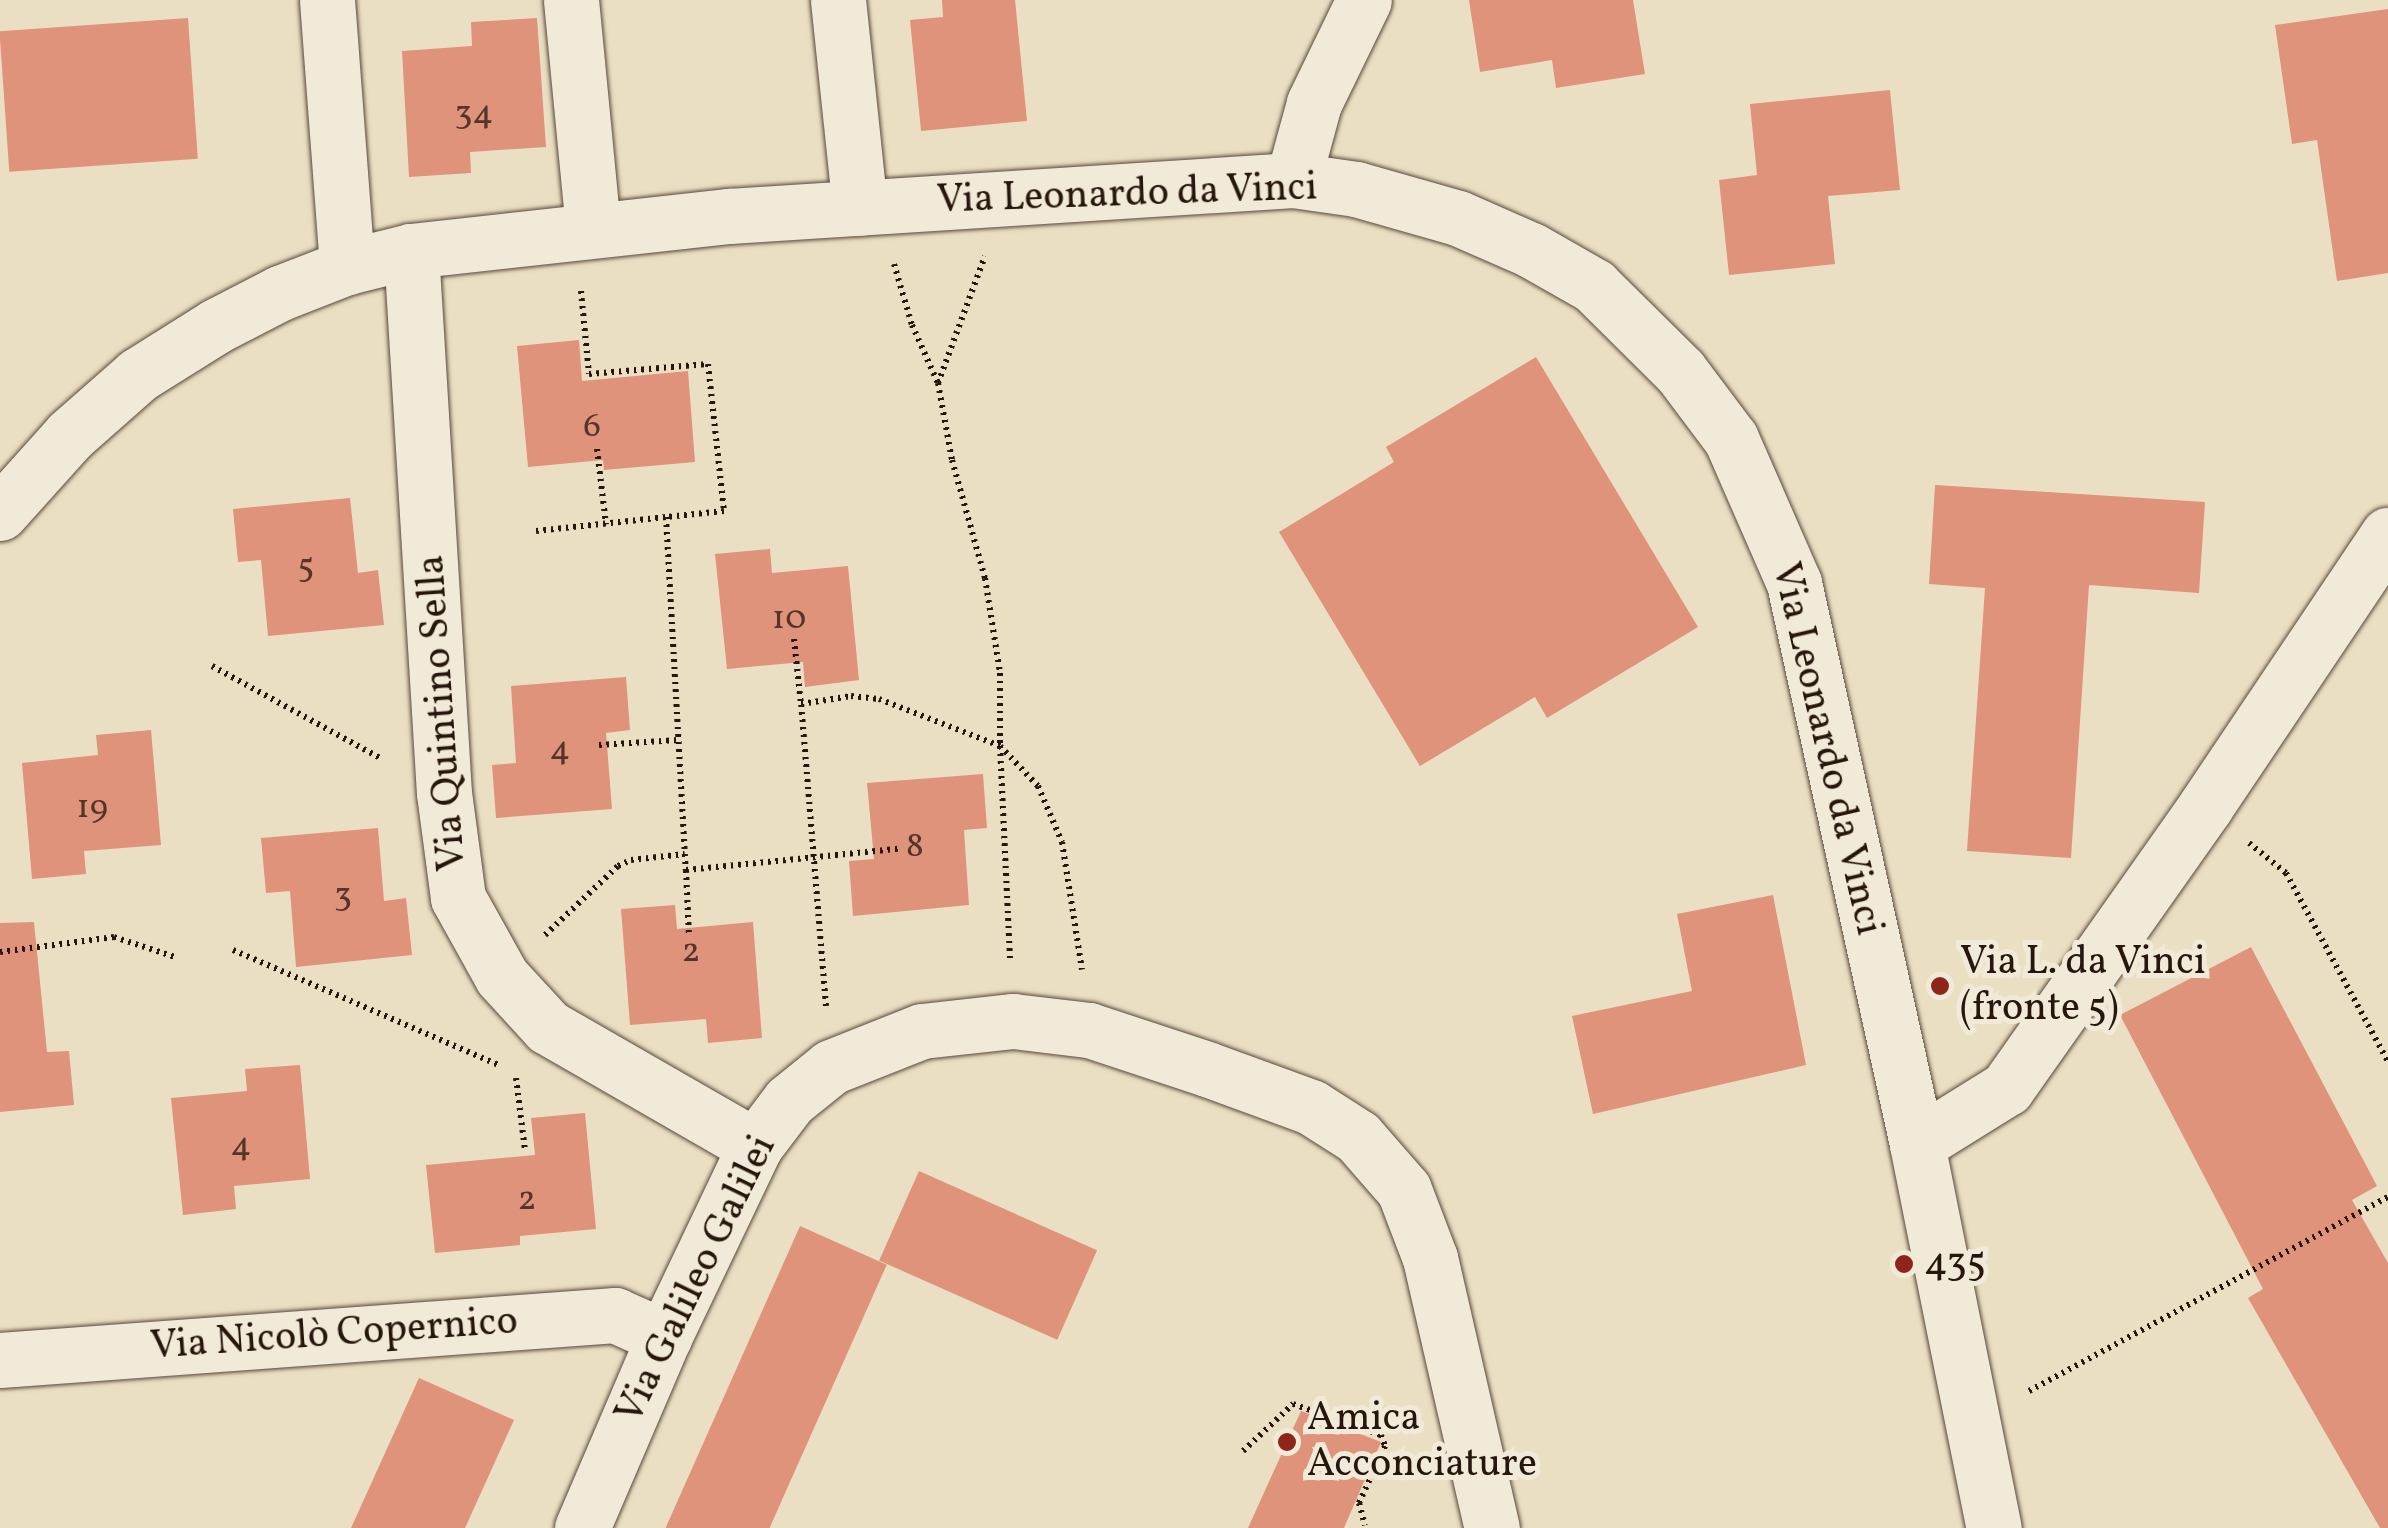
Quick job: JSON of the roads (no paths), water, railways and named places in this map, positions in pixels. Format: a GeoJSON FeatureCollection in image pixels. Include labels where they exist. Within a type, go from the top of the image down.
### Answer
{"type":"FeatureCollection","features":[{"type":"Feature","properties":{"kind":"street"},"geometry":{"type":"LineString","coordinates":[[327,0],[347,268]]}},
{"type":"Feature","properties":{"kind":"street"},"geometry":{"type":"LineString","coordinates":[[572,0],[586,252]]}},
{"type":"Feature","properties":{"kind":"street"},"geometry":{"type":"LineString","coordinates":[[838,0],[860,208]]}},
{"type":"Feature","properties":{"kind":"street"},"geometry":{"type":"LineString","coordinates":[[1293,180],[1314,103],[1364,0]]}},
{"type":"Feature","properties":{"kind":"street","name":"Via Leonardo da Vinci"},"geometry":{"type":"LineString","coordinates":[[0,513],[70,435],[138,376],[264,301],[347,268],[411,251],[586,252],[860,208],[1293,180],[1356,190],[1458,218],[1594,286],[1680,371],[1732,439],[1794,583],[1917,1144],[1994,1528]]}},
{"type":"Feature","properties":{"kind":"street","name":"Via Quintino Sella"},"geometry":{"type":"LineString","coordinates":[[411,251],[444,793],[458,898],[478,940],[502,976],[548,1027],[754,1146]]}},
{"type":"Feature","properties":{"kind":"street"},"geometry":{"type":"LineString","coordinates":[[1917,1144],[2007,1088],[2205,808],[2388,535]]}},
{"type":"Feature","properties":{"kind":"street","name":"Via Galileo Galilei"},"geometry":{"type":"LineString","coordinates":[[582,1528],[664,1338],[754,1146],[790,1102],[831,1066],[922,1031],[1013,1021],[1089,1030],[1311,1107],[1358,1137],[1404,1190],[1430,1258],[1492,1528]]}},
{"type":"Feature","properties":{"kind":"street","name":"Via Nicolò Copernico"},"geometry":{"type":"LineString","coordinates":[[0,1360],[615,1315],[664,1338]]}},
{"type":"Feature","properties":{"kind":"place","name":"Via L. da Vinci (fronte 5)"},"geometry":{"type":"Point","coordinates":[1940,986]}},
{"type":"Feature","properties":{"kind":"place","name":"435"},"geometry":{"type":"Point","coordinates":[1904,1264]}},
{"type":"Feature","properties":{"kind":"place","name":"Amica Acconciature"},"geometry":{"type":"Point","coordinates":[1287,1442]}}]}
